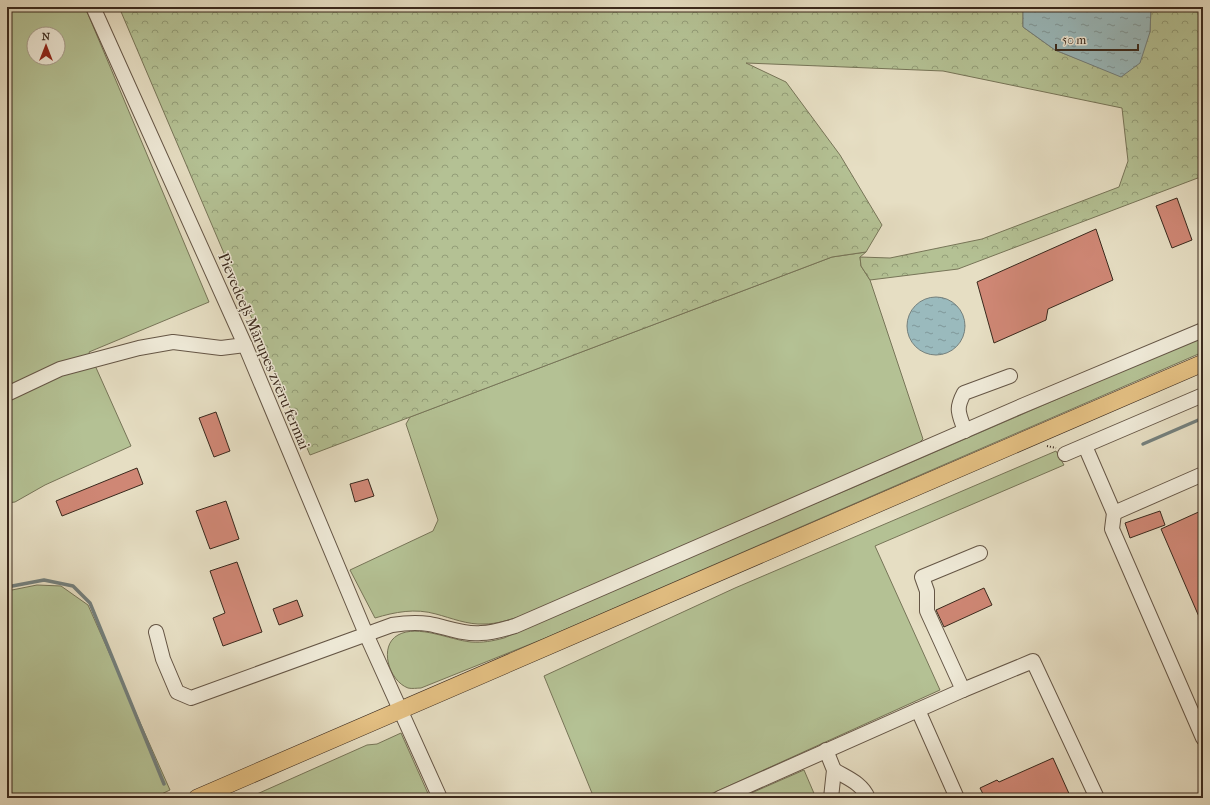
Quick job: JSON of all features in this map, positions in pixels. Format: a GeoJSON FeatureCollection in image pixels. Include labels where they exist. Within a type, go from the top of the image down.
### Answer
{"type":"FeatureCollection","features":[{"type":"Feature","properties":{"kind":"main road"},"geometry":{"type":"LineString","coordinates":[[197,798],[1203,364]]}},
{"type":"Feature","properties":{"kind":"street","name":"Pievedceļš Mārupes zvēru fermai"},"geometry":{"type":"LineString","coordinates":[[93,7],[245,345],[366,634],[440,798]]}},
{"type":"Feature","properties":{"kind":"street"},"geometry":{"type":"LineString","coordinates":[[156,632],[163,659],[177,692],[191,698],[392,625],[410,623],[428,624],[480,634],[515,626],[965,431],[1203,330]]}},
{"type":"Feature","properties":{"kind":"street"},"geometry":{"type":"LineString","coordinates":[[7,394],[60,369],[139,348],[172,342],[221,348],[245,345]]}},
{"type":"Feature","properties":{"kind":"street"},"geometry":{"type":"LineString","coordinates":[[965,431],[959,415],[958,404],[964,393],[1010,376]]}},
{"type":"Feature","properties":{"kind":"street"},"geometry":{"type":"LineString","coordinates":[[1065,454],[1203,395]]}},
{"type":"Feature","properties":{"kind":"street"},"geometry":{"type":"LineString","coordinates":[[1084,446],[1114,513],[1112,529],[1203,738]]}},
{"type":"Feature","properties":{"kind":"street"},"geometry":{"type":"LineString","coordinates":[[1114,513],[1203,474]]}},
{"type":"Feature","properties":{"kind":"street"},"geometry":{"type":"LineString","coordinates":[[963,690],[927,611],[927,591],[922,577],[980,553]]}},
{"type":"Feature","properties":{"kind":"street"},"geometry":{"type":"LineString","coordinates":[[720,798],[963,690],[1033,661],[1097,798]]}},
{"type":"Feature","properties":{"kind":"street"},"geometry":{"type":"LineString","coordinates":[[918,710],[957,798]]}},
{"type":"Feature","properties":{"kind":"street"},"geometry":{"type":"LineString","coordinates":[[826,750],[834,770],[831,798]]}},
{"type":"Feature","properties":{"kind":"street"},"geometry":{"type":"LineString","coordinates":[[834,770],[858,783],[868,798]]}},
{"type":"Feature","properties":{"kind":"green space"},"geometry":{"type":"Polygon","coordinates":[[[7,7],[85,7],[209,302],[89,352],[131,446],[45,485],[15,502],[7,503],[7,7]]]}},
{"type":"Feature","properties":{"kind":"green space"},"geometry":{"type":"Polygon","coordinates":[[[119,7],[1023,7],[1023,27],[1055,50],[1121,76],[1150,32],[1151,7],[1203,7],[1203,176],[958,269],[870,280],[861,266],[860,257],[890,258],[982,239],[1119,187],[1128,161],[1122,108],[943,71],[746,63],[786,82],[840,155],[882,225],[866,252],[832,257],[310,455],[119,7]]]}},
{"type":"Feature","properties":{"kind":"green space"},"geometry":{"type":"Polygon","coordinates":[[[866,252],[860,257],[861,266],[870,280],[923,439],[918,444],[521,616],[498,623],[489,624],[466,622],[420,611],[390,614],[375,618],[350,570],[433,531],[438,520],[406,424],[410,417],[832,257],[866,252]]]}},
{"type":"Feature","properties":{"kind":"green space"},"geometry":{"type":"Polygon","coordinates":[[[1203,336],[1203,352],[543,639],[421,688],[408,688],[401,684],[391,671],[387,655],[388,647],[392,640],[398,635],[415,631],[475,642],[488,642],[504,638],[678,561],[852,488],[1203,336]]]}},
{"type":"Feature","properties":{"kind":"green space"},"geometry":{"type":"Polygon","coordinates":[[[1056,451],[1064,465],[875,546],[940,690],[702,798],[594,798],[544,676],[735,588],[1056,451]]]}},
{"type":"Feature","properties":{"kind":"green space"},"geometry":{"type":"Polygon","coordinates":[[[37,585],[61,586],[88,605],[170,790],[153,798],[7,798],[7,591],[37,585]]]}},
{"type":"Feature","properties":{"kind":"green space"},"geometry":{"type":"Polygon","coordinates":[[[401,733],[430,798],[248,798],[367,745],[377,744],[401,733]]]}},
{"type":"Feature","properties":{"kind":"green space"},"geometry":{"type":"Polygon","coordinates":[[[804,770],[816,798],[740,798],[804,770]]]}},
{"type":"Feature","properties":{"kind":"water"},"geometry":{"type":"Polygon","coordinates":[[[1023,7],[1151,7],[1150,32],[1140,63],[1121,77],[1055,50],[1023,27],[1023,7]]]}},
{"type":"Feature","properties":{"kind":"water"},"geometry":{"type":"Polygon","coordinates":[[[930,297],[942,297],[957,305],[965,320],[965,332],[957,347],[942,355],[930,355],[915,347],[907,332],[907,320],[915,305],[930,297]]]}},
{"type":"Feature","properties":{"kind":"building"},"geometry":{"type":"Polygon","coordinates":[[[1177,198],[1192,240],[1172,248],[1156,206],[1177,198]]]}},
{"type":"Feature","properties":{"kind":"building"},"geometry":{"type":"Polygon","coordinates":[[[1096,229],[1113,280],[1048,309],[1046,320],[994,343],[977,282],[1096,229]]]}},
{"type":"Feature","properties":{"kind":"building"},"geometry":{"type":"Polygon","coordinates":[[[216,412],[230,451],[214,457],[199,418],[216,412]]]}},
{"type":"Feature","properties":{"kind":"building"},"geometry":{"type":"Polygon","coordinates":[[[137,468],[143,484],[62,516],[56,501],[137,468]]]}},
{"type":"Feature","properties":{"kind":"building"},"geometry":{"type":"Polygon","coordinates":[[[368,479],[374,496],[355,502],[350,484],[368,479]]]}},
{"type":"Feature","properties":{"kind":"building"},"geometry":{"type":"Polygon","coordinates":[[[226,501],[239,539],[210,549],[196,511],[226,501]]]}},
{"type":"Feature","properties":{"kind":"building"},"geometry":{"type":"Polygon","coordinates":[[[1203,510],[1203,626],[1161,529],[1203,510]]]}},
{"type":"Feature","properties":{"kind":"building"},"geometry":{"type":"Polygon","coordinates":[[[1160,511],[1165,525],[1130,538],[1125,523],[1160,511]]]}},
{"type":"Feature","properties":{"kind":"building"},"geometry":{"type":"Polygon","coordinates":[[[237,562],[262,632],[223,646],[213,618],[225,613],[210,571],[237,562]]]}},
{"type":"Feature","properties":{"kind":"building"},"geometry":{"type":"Polygon","coordinates":[[[984,588],[992,605],[944,627],[936,610],[984,588]]]}},
{"type":"Feature","properties":{"kind":"building"},"geometry":{"type":"Polygon","coordinates":[[[297,600],[303,616],[279,625],[273,609],[297,600]]]}},
{"type":"Feature","properties":{"kind":"building"},"geometry":{"type":"Polygon","coordinates":[[[1053,758],[1071,798],[985,798],[980,788],[997,780],[999,782],[1053,758]]]}},
{"type":"Feature","properties":{"kind":"waterway"},"geometry":{"type":"LineString","coordinates":[[1143,444],[1203,418]]}},
{"type":"Feature","properties":{"kind":"waterway"},"geometry":{"type":"LineString","coordinates":[[7,587],[44,580],[73,586],[90,603],[164,784]]}}]}
